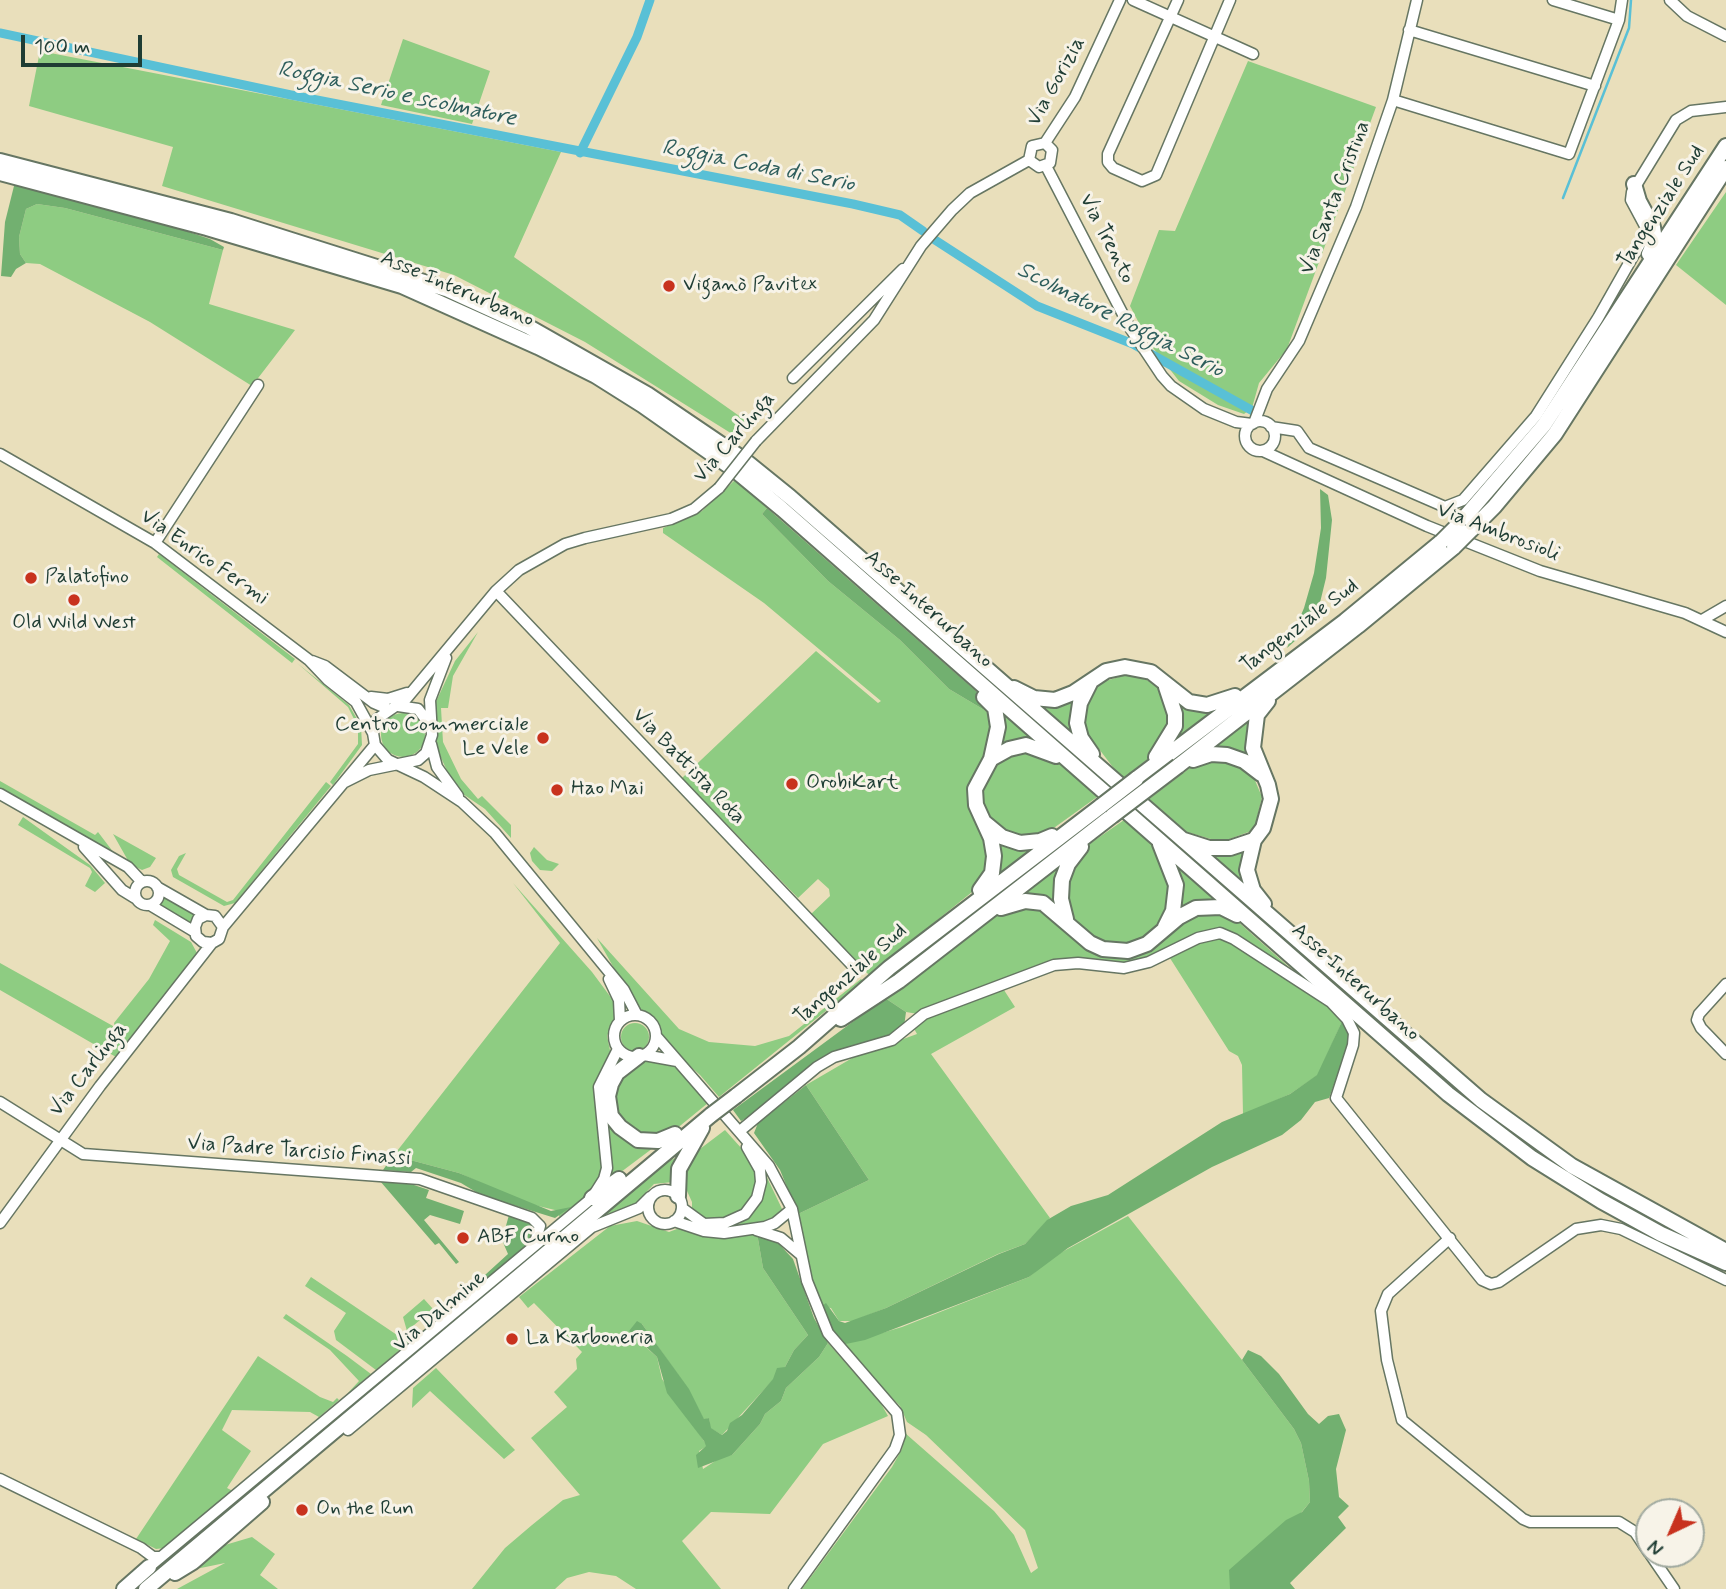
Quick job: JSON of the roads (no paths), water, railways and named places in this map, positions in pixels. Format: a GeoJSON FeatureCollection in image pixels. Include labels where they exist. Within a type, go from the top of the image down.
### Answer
{"type":"FeatureCollection","features":[{"type":"Feature","properties":{"kind":"highway","name":"Tangenziale Sud"},"geometry":{"type":"LineString","coordinates":[[799,1047],[889,968],[967,905],[1178,765],[1277,689],[1447,545],[1465,527],[1516,462],[1577,377],[1726,146]]}},
{"type":"Feature","properties":{"kind":"highway","name":"Asse Interurbano"},"geometry":{"type":"LineString","coordinates":[[0,161],[231,222],[380,266],[446,289],[529,327],[647,394],[743,459],[1115,782],[1177,837],[1448,1094],[1532,1158],[1661,1234],[1726,1263]]}},
{"type":"Feature","properties":{"kind":"highway","name":"Tangenziale Sud"},"geometry":{"type":"LineString","coordinates":[[1465,527],[1494,507],[1555,434],[1726,168]]}},
{"type":"Feature","properties":{"kind":"highway","name":"Asse Interurbano"},"geometry":{"type":"LineString","coordinates":[[0,173],[207,228],[402,286],[484,320],[596,376],[736,471],[1158,839],[1454,1079],[1524,1133],[1604,1185],[1726,1251]]}},
{"type":"Feature","properties":{"kind":"highway"},"geometry":{"type":"LineString","coordinates":[[1705,201],[1715,199],[1726,183]]}},
{"type":"Feature","properties":{"kind":"highway"},"geometry":{"type":"LineString","coordinates":[[1577,377],[1590,348],[1655,240],[1653,227],[1639,201],[1634,184]]}},
{"type":"Feature","properties":{"kind":"highway","name":"Tangenziale Sud"},"geometry":{"type":"LineString","coordinates":[[799,1047],[918,966],[962,932],[1106,811],[1136,779],[1261,682],[1447,545]]}},
{"type":"Feature","properties":{"kind":"highway"},"geometry":{"type":"LineString","coordinates":[[998,681],[1034,698],[1055,700],[1073,693],[1116,668],[1134,667],[1151,673],[1189,702],[1207,705],[1224,702],[1261,682]]}},
{"type":"Feature","properties":{"kind":"highway"},"geometry":{"type":"LineString","coordinates":[[1093,679],[1078,709],[1079,731],[1085,746],[1115,782]]}},
{"type":"Feature","properties":{"kind":"highway"},"geometry":{"type":"LineString","coordinates":[[1136,779],[1158,755],[1175,726],[1172,700],[1165,684]]}},
{"type":"Feature","properties":{"kind":"highway"},"geometry":{"type":"LineString","coordinates":[[967,905],[988,880],[994,864],[993,848],[976,805],[975,789],[997,738],[995,708],[983,696],[981,685]]}},
{"type":"Feature","properties":{"kind":"highway"},"geometry":{"type":"LineString","coordinates":[[1277,689],[1257,715],[1253,731],[1253,748],[1271,799],[1263,828],[1254,840],[1248,863],[1250,883],[1291,946]]}},
{"type":"Feature","properties":{"kind":"highway"},"geometry":{"type":"LineString","coordinates":[[990,759],[1009,749],[1026,745],[1064,757]]}},
{"type":"Feature","properties":{"kind":"highway"},"geometry":{"type":"LineString","coordinates":[[1178,765],[1217,753],[1244,761],[1261,774]]}},
{"type":"Feature","properties":{"kind":"highway"},"geometry":{"type":"LineString","coordinates":[[982,820],[1011,841],[1031,843],[1049,838],[1106,811]]}},
{"type":"Feature","properties":{"kind":"highway"},"geometry":{"type":"LineString","coordinates":[[1066,919],[1061,899],[1064,873],[1106,811]]}},
{"type":"Feature","properties":{"kind":"highway"},"geometry":{"type":"LineString","coordinates":[[1177,837],[1209,848],[1230,848],[1254,840]]}},
{"type":"Feature","properties":{"kind":"highway"},"geometry":{"type":"LineString","coordinates":[[1158,839],[1176,885],[1173,911],[1163,931]]}},
{"type":"Feature","properties":{"kind":"highway"},"geometry":{"type":"LineString","coordinates":[[962,932],[1016,902],[1043,903],[1066,919],[1082,938],[1103,949],[1137,949],[1196,908],[1221,907],[1291,946]]}},
{"type":"Feature","properties":{"kind":"highway","name":"Via Dalmine"},"geometry":{"type":"LineString","coordinates":[[146,1589],[711,1115],[799,1047]]}},
{"type":"Feature","properties":{"kind":"highway"},"geometry":{"type":"LineString","coordinates":[[642,1056],[617,1073],[611,1084],[608,1096],[611,1116],[620,1127],[638,1140],[658,1141],[675,1134]]}},
{"type":"Feature","properties":{"kind":"highway"},"geometry":{"type":"LineString","coordinates":[[592,1198],[696,1119],[711,1115]]}},
{"type":"Feature","properties":{"kind":"highway"},"geometry":{"type":"LineString","coordinates":[[680,1202],[679,1169],[690,1145],[711,1115]]}},
{"type":"Feature","properties":{"kind":"highway"},"geometry":{"type":"LineString","coordinates":[[155,1589],[193,1562],[348,1430]]}},
{"type":"Feature","properties":{"kind":"highway"},"geometry":{"type":"LineString","coordinates":[[124,1589],[150,1561]]}},
{"type":"Feature","properties":{"kind":"street","name":"Via Gorizia"},"geometry":{"type":"LineString","coordinates":[[932,233],[970,193],[1029,160],[1032,146],[1045,143],[1074,97],[1120,0]]}},
{"type":"Feature","properties":{"kind":"street"},"geometry":{"type":"LineString","coordinates":[[1133,0],[1253,54]]}},
{"type":"Feature","properties":{"kind":"street"},"geometry":{"type":"LineString","coordinates":[[1178,0],[1108,154],[1108,162],[1114,168],[1142,181],[1156,175],[1230,0]]}},
{"type":"Feature","properties":{"kind":"street","name":"Via Santa Cristina"},"geometry":{"type":"LineString","coordinates":[[1245,437],[1264,397],[1299,341],[1356,207],[1393,100],[1417,0]]}},
{"type":"Feature","properties":{"kind":"street"},"geometry":{"type":"LineString","coordinates":[[1553,0],[1619,20]]}},
{"type":"Feature","properties":{"kind":"street"},"geometry":{"type":"LineString","coordinates":[[1393,100],[1569,154],[1619,20],[1622,0]]}},
{"type":"Feature","properties":{"kind":"street"},"geometry":{"type":"LineString","coordinates":[[1671,1],[1687,16],[1726,36]]}},
{"type":"Feature","properties":{"kind":"street"},"geometry":{"type":"LineString","coordinates":[[1409,30],[1595,86]]}},
{"type":"Feature","properties":{"kind":"street"},"geometry":{"type":"LineString","coordinates":[[1272,431],[1297,431],[1304,442],[1317,452],[1445,507],[1463,500],[1516,441],[1566,371],[1645,235],[1646,228],[1631,200],[1634,184],[1683,114],[1702,108],[1726,107]]}},
{"type":"Feature","properties":{"kind":"street","name":"Via Gorizia"},"geometry":{"type":"LineString","coordinates":[[1045,143],[1053,154],[1046,166]]}},
{"type":"Feature","properties":{"kind":"street"},"geometry":{"type":"LineString","coordinates":[[1029,160],[1038,167],[1046,166]]}},
{"type":"Feature","properties":{"kind":"street","name":"Via Trento"},"geometry":{"type":"LineString","coordinates":[[1046,166],[1130,328],[1148,357],[1171,386],[1218,415],[1245,437],[1251,448],[1263,451]]}},
{"type":"Feature","properties":{"kind":"street","name":"Via Carlinga"},"geometry":{"type":"LineString","coordinates":[[373,733],[377,719],[416,687],[496,591],[519,570],[565,544],[671,519],[694,509],[719,488],[756,441],[874,320],[932,233]]}},
{"type":"Feature","properties":{"kind":"street"},"geometry":{"type":"LineString","coordinates":[[793,378],[911,261]]}},
{"type":"Feature","properties":{"kind":"street"},"geometry":{"type":"LineString","coordinates":[[155,543],[258,384]]}},
{"type":"Feature","properties":{"kind":"street"},"geometry":{"type":"LineString","coordinates":[[1264,397],[1272,431],[1288,461]]}},
{"type":"Feature","properties":{"kind":"street","name":"Via Trento"},"geometry":{"type":"LineString","coordinates":[[1218,415],[1253,423],[1272,431]]}},
{"type":"Feature","properties":{"kind":"street"},"geometry":{"type":"LineString","coordinates":[[1263,451],[1272,431]]}},
{"type":"Feature","properties":{"kind":"street","name":"Via Ambrosioli"},"geometry":{"type":"LineString","coordinates":[[1263,451],[1427,526],[1546,574],[1702,620],[1726,632]]}},
{"type":"Feature","properties":{"kind":"street","name":"Via Enrico Fermi"},"geometry":{"type":"LineString","coordinates":[[0,454],[155,543],[309,660],[356,702],[373,733]]}},
{"type":"Feature","properties":{"kind":"street","name":"Via Battista Rota"},"geometry":{"type":"LineString","coordinates":[[496,591],[854,967]]}},
{"type":"Feature","properties":{"kind":"street"},"geometry":{"type":"LineString","coordinates":[[1702,620],[1726,606]]}},
{"type":"Feature","properties":{"kind":"street","name":"Via Carlinga"},"geometry":{"type":"LineString","coordinates":[[342,784],[369,770],[418,760],[431,744],[430,700],[452,645]]}},
{"type":"Feature","properties":{"kind":"street","name":"Via Enrico Fermi"},"geometry":{"type":"LineString","coordinates":[[309,660],[325,666],[362,695],[393,707]]}},
{"type":"Feature","properties":{"kind":"street","name":"Via Carlinga"},"geometry":{"type":"LineString","coordinates":[[362,695],[388,699],[400,697],[416,687]]}},
{"type":"Feature","properties":{"kind":"street"},"geometry":{"type":"LineString","coordinates":[[393,707],[418,709],[430,725]]}},
{"type":"Feature","properties":{"kind":"street"},"geometry":{"type":"LineString","coordinates":[[373,733],[375,745],[387,760],[462,802]]}},
{"type":"Feature","properties":{"kind":"street"},"geometry":{"type":"LineString","coordinates":[[431,744],[437,767],[462,802],[498,837],[574,927],[624,990],[637,1015],[648,1020],[656,1036],[741,1130],[769,1166],[792,1209],[817,1309],[828,1333],[897,1413],[900,1435],[884,1467],[794,1589]]}},
{"type":"Feature","properties":{"kind":"street","name":"Via Carlinga"},"geometry":{"type":"LineString","coordinates":[[0,1223],[60,1139],[212,943],[219,939],[223,927],[375,745]]}},
{"type":"Feature","properties":{"kind":"street"},"geometry":{"type":"LineString","coordinates":[[0,794],[128,866],[142,882]]}},
{"type":"Feature","properties":{"kind":"street"},"geometry":{"type":"LineString","coordinates":[[67,833],[92,852],[122,890],[143,905],[150,905],[195,932],[203,942],[212,943]]}},
{"type":"Feature","properties":{"kind":"street"},"geometry":{"type":"LineString","coordinates":[[135,898],[134,891],[142,882],[152,882],[206,915],[215,916],[223,927]]}},
{"type":"Feature","properties":{"kind":"street"},"geometry":{"type":"LineString","coordinates":[[150,905],[158,897],[157,887]]}},
{"type":"Feature","properties":{"kind":"street"},"geometry":{"type":"LineString","coordinates":[[195,932],[198,919],[206,915]]}},
{"type":"Feature","properties":{"kind":"street"},"geometry":{"type":"LineString","coordinates":[[741,1130],[817,1067],[834,1057],[892,1040],[924,1014],[1054,965],[1078,963],[1124,968],[1149,962],[1198,938],[1220,933],[1234,939],[1331,1002],[1347,1019],[1354,1033],[1353,1045],[1336,1098],[1482,1280],[1491,1284],[1499,1282],[1576,1229],[1601,1225],[1622,1229],[1726,1280]]}},
{"type":"Feature","properties":{"kind":"street"},"geometry":{"type":"LineString","coordinates":[[0,1479],[141,1548],[150,1561],[161,1557],[592,1198],[604,1179],[607,1168],[599,1087],[618,1049],[615,1031],[620,1021],[619,1000],[605,969]]}},
{"type":"Feature","properties":{"kind":"street"},"geometry":{"type":"LineString","coordinates":[[1726,984],[1697,1020],[1699,1027],[1726,1054]]}},
{"type":"Feature","properties":{"kind":"street"},"geometry":{"type":"LineString","coordinates":[[620,1021],[637,1015]]}},
{"type":"Feature","properties":{"kind":"street"},"geometry":{"type":"LineString","coordinates":[[642,1056],[653,1047],[656,1036]]}},
{"type":"Feature","properties":{"kind":"street"},"geometry":{"type":"LineString","coordinates":[[618,1049],[628,1056],[677,1061]]}},
{"type":"Feature","properties":{"kind":"street","name":"Via Padre Tarcisio Finassi"},"geometry":{"type":"LineString","coordinates":[[0,1102],[83,1154],[415,1178],[532,1218],[540,1226],[537,1241],[524,1254]]}},
{"type":"Feature","properties":{"kind":"street"},"geometry":{"type":"LineString","coordinates":[[348,1430],[592,1227],[639,1208],[650,1197],[664,1189],[704,1224],[736,1220],[751,1207],[760,1191],[760,1170],[741,1130]]}},
{"type":"Feature","properties":{"kind":"street"},"geometry":{"type":"LineString","coordinates":[[650,1197],[648,1212],[654,1220]]}},
{"type":"Feature","properties":{"kind":"street"},"geometry":{"type":"LineString","coordinates":[[674,1221],[680,1202]]}},
{"type":"Feature","properties":{"kind":"street"},"geometry":{"type":"LineString","coordinates":[[615,1217],[630,1215],[664,1224],[674,1221],[714,1232],[752,1229],[775,1223],[792,1209]]}},
{"type":"Feature","properties":{"kind":"street"},"geometry":{"type":"LineString","coordinates":[[752,1229],[780,1238],[802,1256]]}},
{"type":"Feature","properties":{"kind":"street"},"geometry":{"type":"LineString","coordinates":[[1450,1238],[1388,1294],[1381,1311],[1387,1360],[1402,1420],[1523,1520],[1619,1522],[1635,1532]]}},
{"type":"Feature","properties":{"kind":"street"},"geometry":{"type":"LineString","coordinates":[[1660,1568],[1674,1589]]}},
{"type":"Feature","properties":{"kind":"waterway"},"geometry":{"type":"LineString","coordinates":[[580,153],[637,37],[650,0]]}},
{"type":"Feature","properties":{"kind":"waterway","name":"Roggia Coda di Serio"},"geometry":{"type":"LineString","coordinates":[[1563,198],[1629,28],[1631,0]]}},
{"type":"Feature","properties":{"kind":"waterway","name":"Roggia Serio e scolmatore"},"geometry":{"type":"LineString","coordinates":[[0,33],[291,95],[853,204],[900,215],[923,231]]}},
{"type":"Feature","properties":{"kind":"waterway","name":"Scolmatore Roggia Serio"},"geometry":{"type":"LineString","coordinates":[[935,240],[1037,306],[1133,344],[1253,411]]}},
{"type":"Feature","properties":{"kind":"place","name":"Viganò Pavitex"},"geometry":{"type":"Point","coordinates":[669,286]}},
{"type":"Feature","properties":{"kind":"place","name":"Palatofino"},"geometry":{"type":"Point","coordinates":[31,578]}},
{"type":"Feature","properties":{"kind":"place","name":"Old Wild West"},"geometry":{"type":"Point","coordinates":[74,600]}},
{"type":"Feature","properties":{"kind":"place","name":"Centro Commerciale Le Vele"},"geometry":{"type":"Point","coordinates":[543,738]}},
{"type":"Feature","properties":{"kind":"place","name":"OrobiKart"},"geometry":{"type":"Point","coordinates":[792,784]}},
{"type":"Feature","properties":{"kind":"place","name":"Hao Mai"},"geometry":{"type":"Point","coordinates":[557,790]}},
{"type":"Feature","properties":{"kind":"place","name":"ABF Curno"},"geometry":{"type":"Point","coordinates":[463,1238]}},
{"type":"Feature","properties":{"kind":"place","name":"La Karboneria"},"geometry":{"type":"Point","coordinates":[512,1339]}},
{"type":"Feature","properties":{"kind":"place","name":"On the Run"},"geometry":{"type":"Point","coordinates":[302,1510]}}]}
